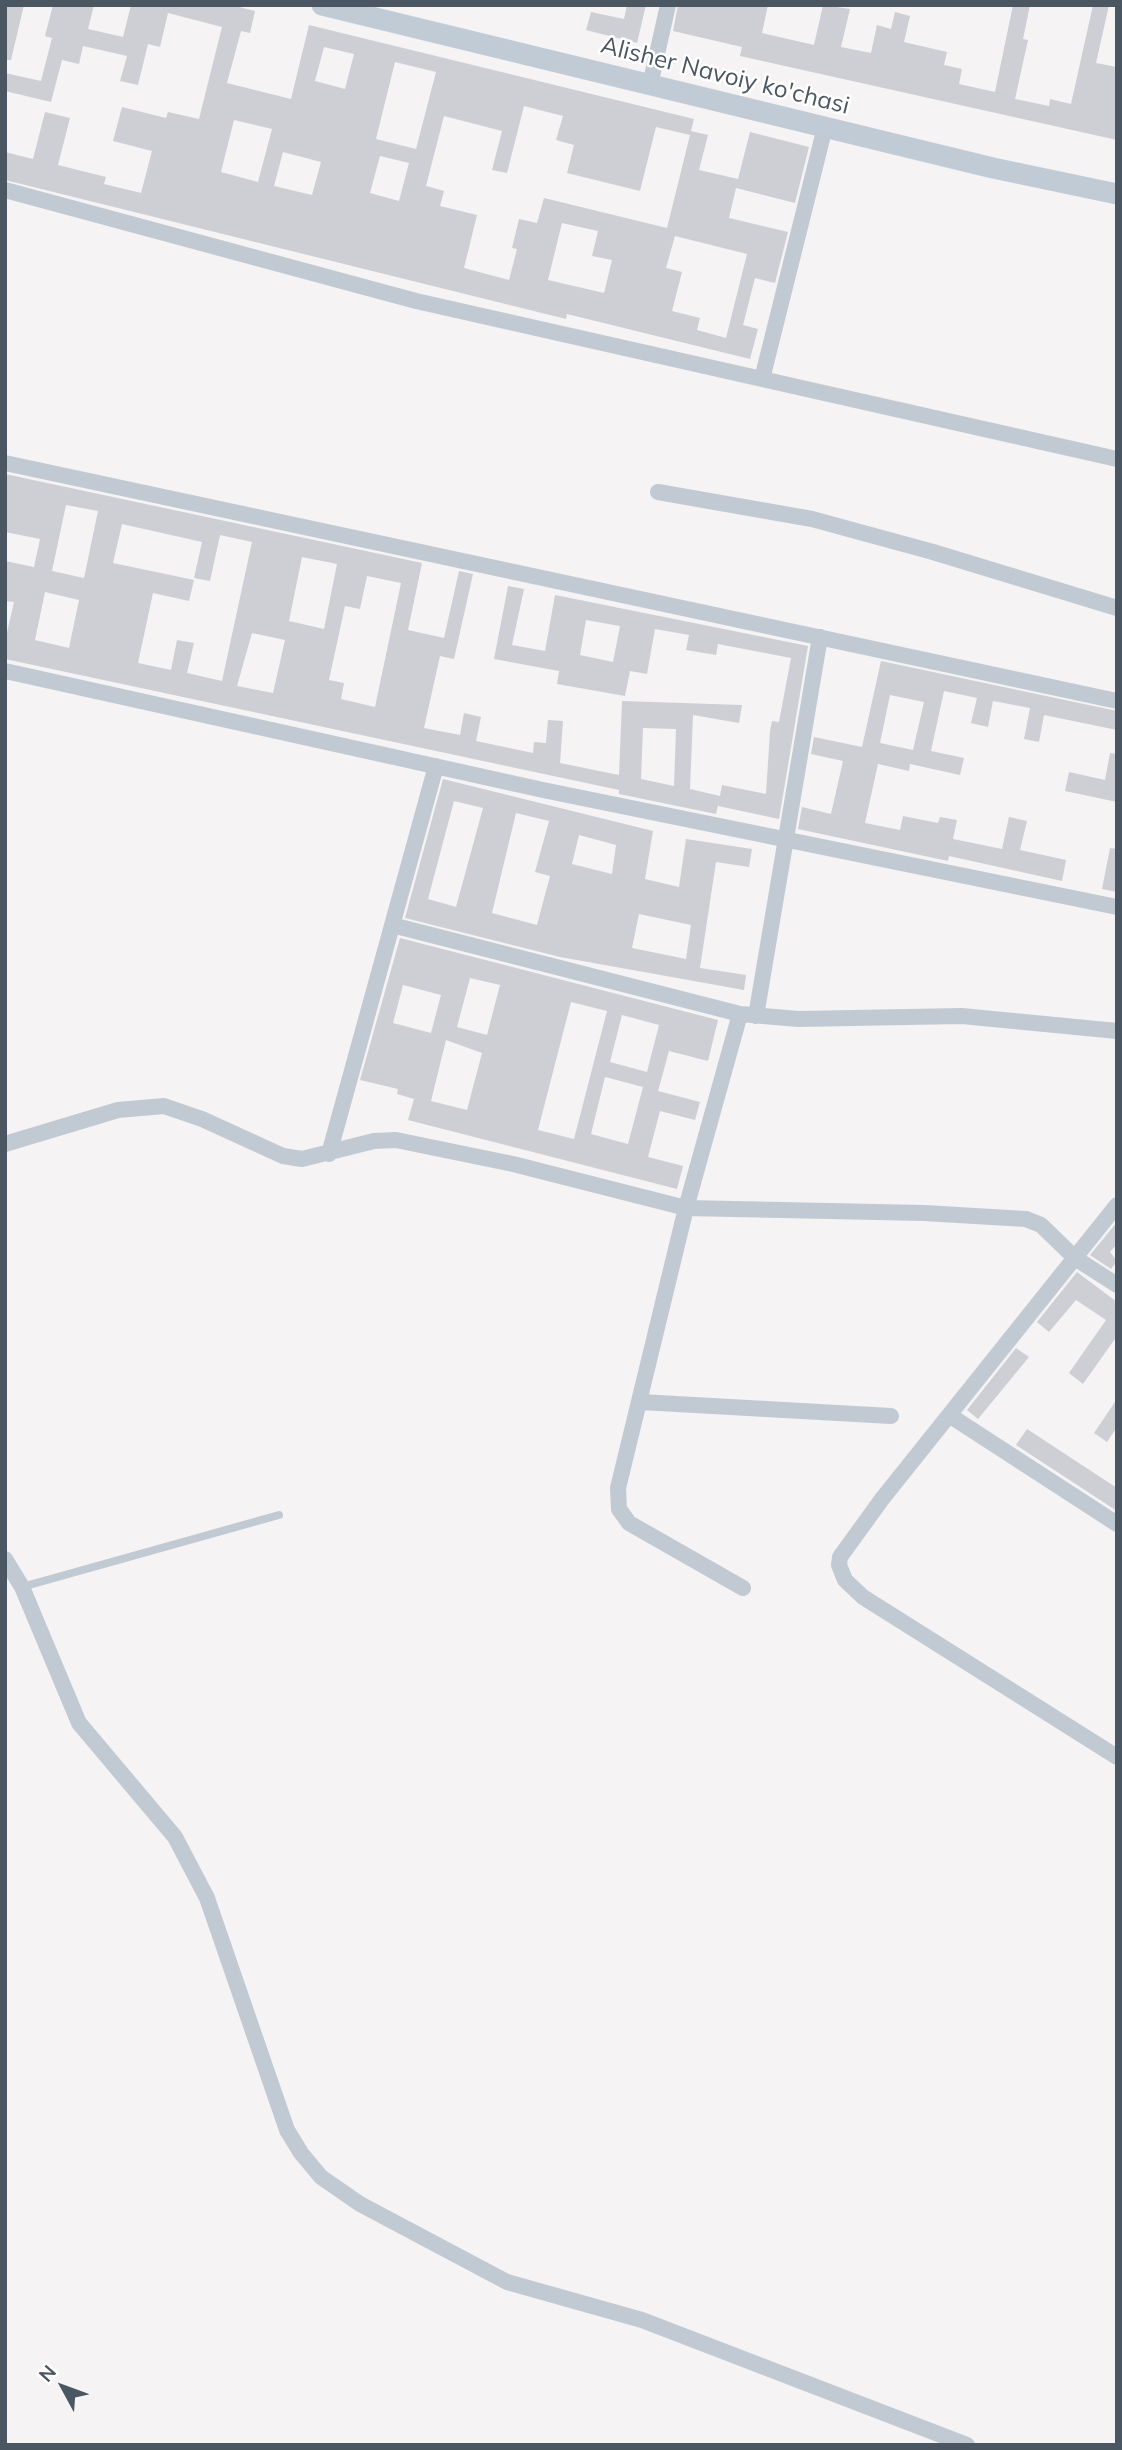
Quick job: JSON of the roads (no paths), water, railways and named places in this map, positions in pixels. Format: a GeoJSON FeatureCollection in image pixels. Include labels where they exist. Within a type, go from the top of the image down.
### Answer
{"type":"FeatureCollection","features":[{"type":"Feature","properties":{"kind":"main road","name":"Alisher Navoiy ko'chasi"},"geometry":{"type":"LineString","coordinates":[[322,5],[825,127],[1117,194]]}},
{"type":"Feature","properties":{"kind":"street"},"geometry":{"type":"LineString","coordinates":[[650,85],[668,5]]}},
{"type":"Feature","properties":{"kind":"street"},"geometry":{"type":"LineString","coordinates":[[762,379],[825,127]]}},
{"type":"Feature","properties":{"kind":"street"},"geometry":{"type":"LineString","coordinates":[[5,190],[416,301],[1117,459]]}},
{"type":"Feature","properties":{"kind":"street"},"geometry":{"type":"LineString","coordinates":[[5,463],[1117,701]]}},
{"type":"Feature","properties":{"kind":"street"},"geometry":{"type":"LineString","coordinates":[[658,492],[812,519],[1117,608]]}},
{"type":"Feature","properties":{"kind":"street"},"geometry":{"type":"LineString","coordinates":[[743,1588],[629,1523],[619,1509],[618,1488],[686,1209],[748,1015],[785,840],[820,638]]}},
{"type":"Feature","properties":{"kind":"street"},"geometry":{"type":"LineString","coordinates":[[5,671],[436,766],[1117,907]]}},
{"type":"Feature","properties":{"kind":"street"},"geometry":{"type":"LineString","coordinates":[[329,1154],[436,766]]}},
{"type":"Feature","properties":{"kind":"street"},"geometry":{"type":"LineString","coordinates":[[392,925],[748,1015],[824,1019],[962,1016],[1117,1031]]}},
{"type":"Feature","properties":{"kind":"street"},"geometry":{"type":"LineString","coordinates":[[5,1144],[118,1110],[164,1106],[202,1119],[283,1156],[302,1159],[374,1141],[418,1143],[686,1209],[1007,1216],[1041,1225],[1075,1258],[1117,1286]]}},
{"type":"Feature","properties":{"kind":"street"},"geometry":{"type":"LineString","coordinates":[[1117,1205],[840,1557],[841,1572],[863,1597],[1117,1757]]}},
{"type":"Feature","properties":{"kind":"street"},"geometry":{"type":"LineString","coordinates":[[641,1402],[891,1416]]}},
{"type":"Feature","properties":{"kind":"street"},"geometry":{"type":"LineString","coordinates":[[950,1415],[1117,1524]]}},
{"type":"Feature","properties":{"kind":"street"},"geometry":{"type":"LineString","coordinates":[[5,1559],[22,1587],[79,1723],[175,1837],[207,1898],[287,2130],[301,2153],[321,2177],[360,2204],[507,2282],[642,2320],[967,2445]]}},
{"type":"Feature","properties":{"kind":"lane"},"geometry":{"type":"LineString","coordinates":[[22,1587],[279,1515]]}}]}
